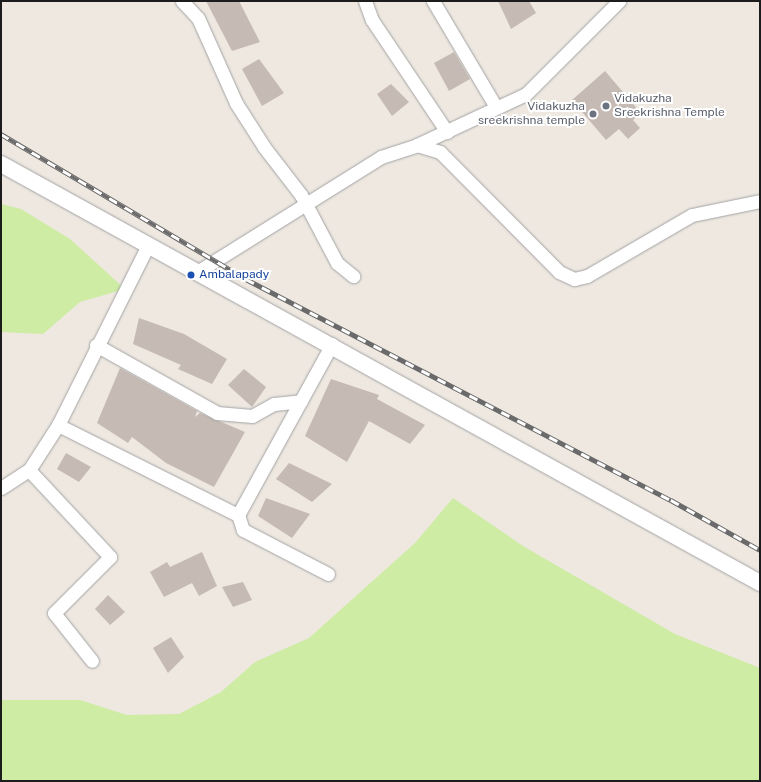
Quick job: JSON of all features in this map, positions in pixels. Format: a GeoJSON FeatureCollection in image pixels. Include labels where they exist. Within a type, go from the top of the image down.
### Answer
{"type":"FeatureCollection","features":[{"type":"Feature","properties":{"kind":"street"},"geometry":{"type":"LineString","coordinates":[[182,1],[198,18],[236,103],[306,206],[337,263],[353,276]]}},
{"type":"Feature","properties":{"kind":"street"},"geometry":{"type":"LineString","coordinates":[[365,1],[372,20],[447,132]]}},
{"type":"Feature","properties":{"kind":"street"},"geometry":{"type":"LineString","coordinates":[[433,1],[496,107]]}},
{"type":"Feature","properties":{"kind":"street"},"geometry":{"type":"LineString","coordinates":[[197,272],[306,206],[381,157],[417,145],[447,132],[496,107],[526,94],[619,1]]}},
{"type":"Feature","properties":{"kind":"street"},"geometry":{"type":"LineString","coordinates":[[417,145],[440,152],[559,272],[574,279],[587,276],[692,215],[760,201]]}},
{"type":"Feature","properties":{"kind":"street"},"geometry":{"type":"LineString","coordinates":[[1,164],[148,246],[332,344],[760,583]]}},
{"type":"Feature","properties":{"kind":"street"},"geometry":{"type":"LineString","coordinates":[[1,488],[29,470],[58,425],[96,345],[148,246]]}},
{"type":"Feature","properties":{"kind":"street"},"geometry":{"type":"LineString","coordinates":[[238,515],[332,344]]}},
{"type":"Feature","properties":{"kind":"street"},"geometry":{"type":"LineString","coordinates":[[96,345],[217,413],[252,416],[274,404],[300,401]]}},
{"type":"Feature","properties":{"kind":"street"},"geometry":{"type":"LineString","coordinates":[[58,425],[238,515],[243,530],[328,574]]}},
{"type":"Feature","properties":{"kind":"street"},"geometry":{"type":"LineString","coordinates":[[29,470],[110,557],[54,613],[92,661]]}},
{"type":"Feature","properties":{"kind":"green space"},"geometry":{"type":"Polygon","coordinates":[[[1,204],[21,209],[70,239],[125,289],[80,302],[43,334],[1,332],[1,204]]]}},
{"type":"Feature","properties":{"kind":"green space"},"geometry":{"type":"Polygon","coordinates":[[[453,498],[523,546],[675,634],[760,668],[760,781],[1,781],[1,700],[80,700],[127,715],[179,714],[221,692],[255,662],[309,638],[415,543],[453,498]]]}},
{"type":"Feature","properties":{"kind":"building"},"geometry":{"type":"Polygon","coordinates":[[[206,1],[239,1],[260,42],[232,51],[206,1]]]}},
{"type":"Feature","properties":{"kind":"building"},"geometry":{"type":"Polygon","coordinates":[[[498,1],[529,1],[536,13],[511,29],[498,1]]]}},
{"type":"Feature","properties":{"kind":"building"},"geometry":{"type":"Polygon","coordinates":[[[454,52],[470,79],[449,91],[434,63],[454,52]]]}},
{"type":"Feature","properties":{"kind":"building"},"geometry":{"type":"Polygon","coordinates":[[[259,59],[284,93],[262,106],[242,69],[259,59]]]}},
{"type":"Feature","properties":{"kind":"building","name":"Vidakuzha Sreekrishna Temple"},"geometry":{"type":"Polygon","coordinates":[[[605,71],[641,113],[633,120],[640,128],[628,139],[619,129],[606,140],[572,100],[605,71]]]}},
{"type":"Feature","properties":{"kind":"building"},"geometry":{"type":"Polygon","coordinates":[[[391,84],[409,102],[392,116],[377,94],[391,84]]]}},
{"type":"Feature","properties":{"kind":"building"},"geometry":{"type":"Polygon","coordinates":[[[139,318],[184,334],[227,359],[212,384],[178,369],[181,365],[133,344],[139,318]]]}},
{"type":"Feature","properties":{"kind":"building"},"geometry":{"type":"Polygon","coordinates":[[[120,368],[197,411],[195,417],[200,413],[245,432],[214,487],[166,463],[132,437],[128,443],[97,423],[120,368]]]}},
{"type":"Feature","properties":{"kind":"building"},"geometry":{"type":"Polygon","coordinates":[[[244,369],[266,387],[252,407],[228,385],[244,369]]]}},
{"type":"Feature","properties":{"kind":"building"},"geometry":{"type":"Polygon","coordinates":[[[331,379],[379,395],[377,399],[425,425],[410,444],[369,421],[347,462],[305,436],[331,379]]]}},
{"type":"Feature","properties":{"kind":"building"},"geometry":{"type":"Polygon","coordinates":[[[66,453],[91,467],[79,482],[57,469],[66,453]]]}},
{"type":"Feature","properties":{"kind":"building"},"geometry":{"type":"Polygon","coordinates":[[[289,463],[332,484],[312,502],[276,479],[289,463]]]}},
{"type":"Feature","properties":{"kind":"building"},"geometry":{"type":"Polygon","coordinates":[[[266,498],[310,514],[292,538],[258,516],[266,498]]]}},
{"type":"Feature","properties":{"kind":"building"},"geometry":{"type":"Polygon","coordinates":[[[202,552],[217,586],[199,596],[192,583],[164,597],[150,572],[167,562],[170,567],[202,552]]]}},
{"type":"Feature","properties":{"kind":"building"},"geometry":{"type":"Polygon","coordinates":[[[243,582],[252,600],[233,607],[222,587],[243,582]]]}},
{"type":"Feature","properties":{"kind":"building"},"geometry":{"type":"Polygon","coordinates":[[[108,595],[125,612],[110,625],[95,609],[108,595]]]}},
{"type":"Feature","properties":{"kind":"building"},"geometry":{"type":"Polygon","coordinates":[[[171,637],[184,657],[168,673],[153,648],[171,637]]]}},
{"type":"Feature","properties":{"kind":"railway"},"geometry":{"type":"LineString","coordinates":[[1,134],[246,279],[671,500],[760,550]]}},
{"type":"Feature","properties":{"kind":"place","name":"Vidakuzha Sreekrishna Temple"},"geometry":{"type":"Point","coordinates":[606,106]}},
{"type":"Feature","properties":{"kind":"place","name":"Vidakuzha sreekrishna temple"},"geometry":{"type":"Point","coordinates":[593,114]}},
{"type":"Feature","properties":{"kind":"place","name":"Ambalapady"},"geometry":{"type":"Point","coordinates":[191,275]}}]}
